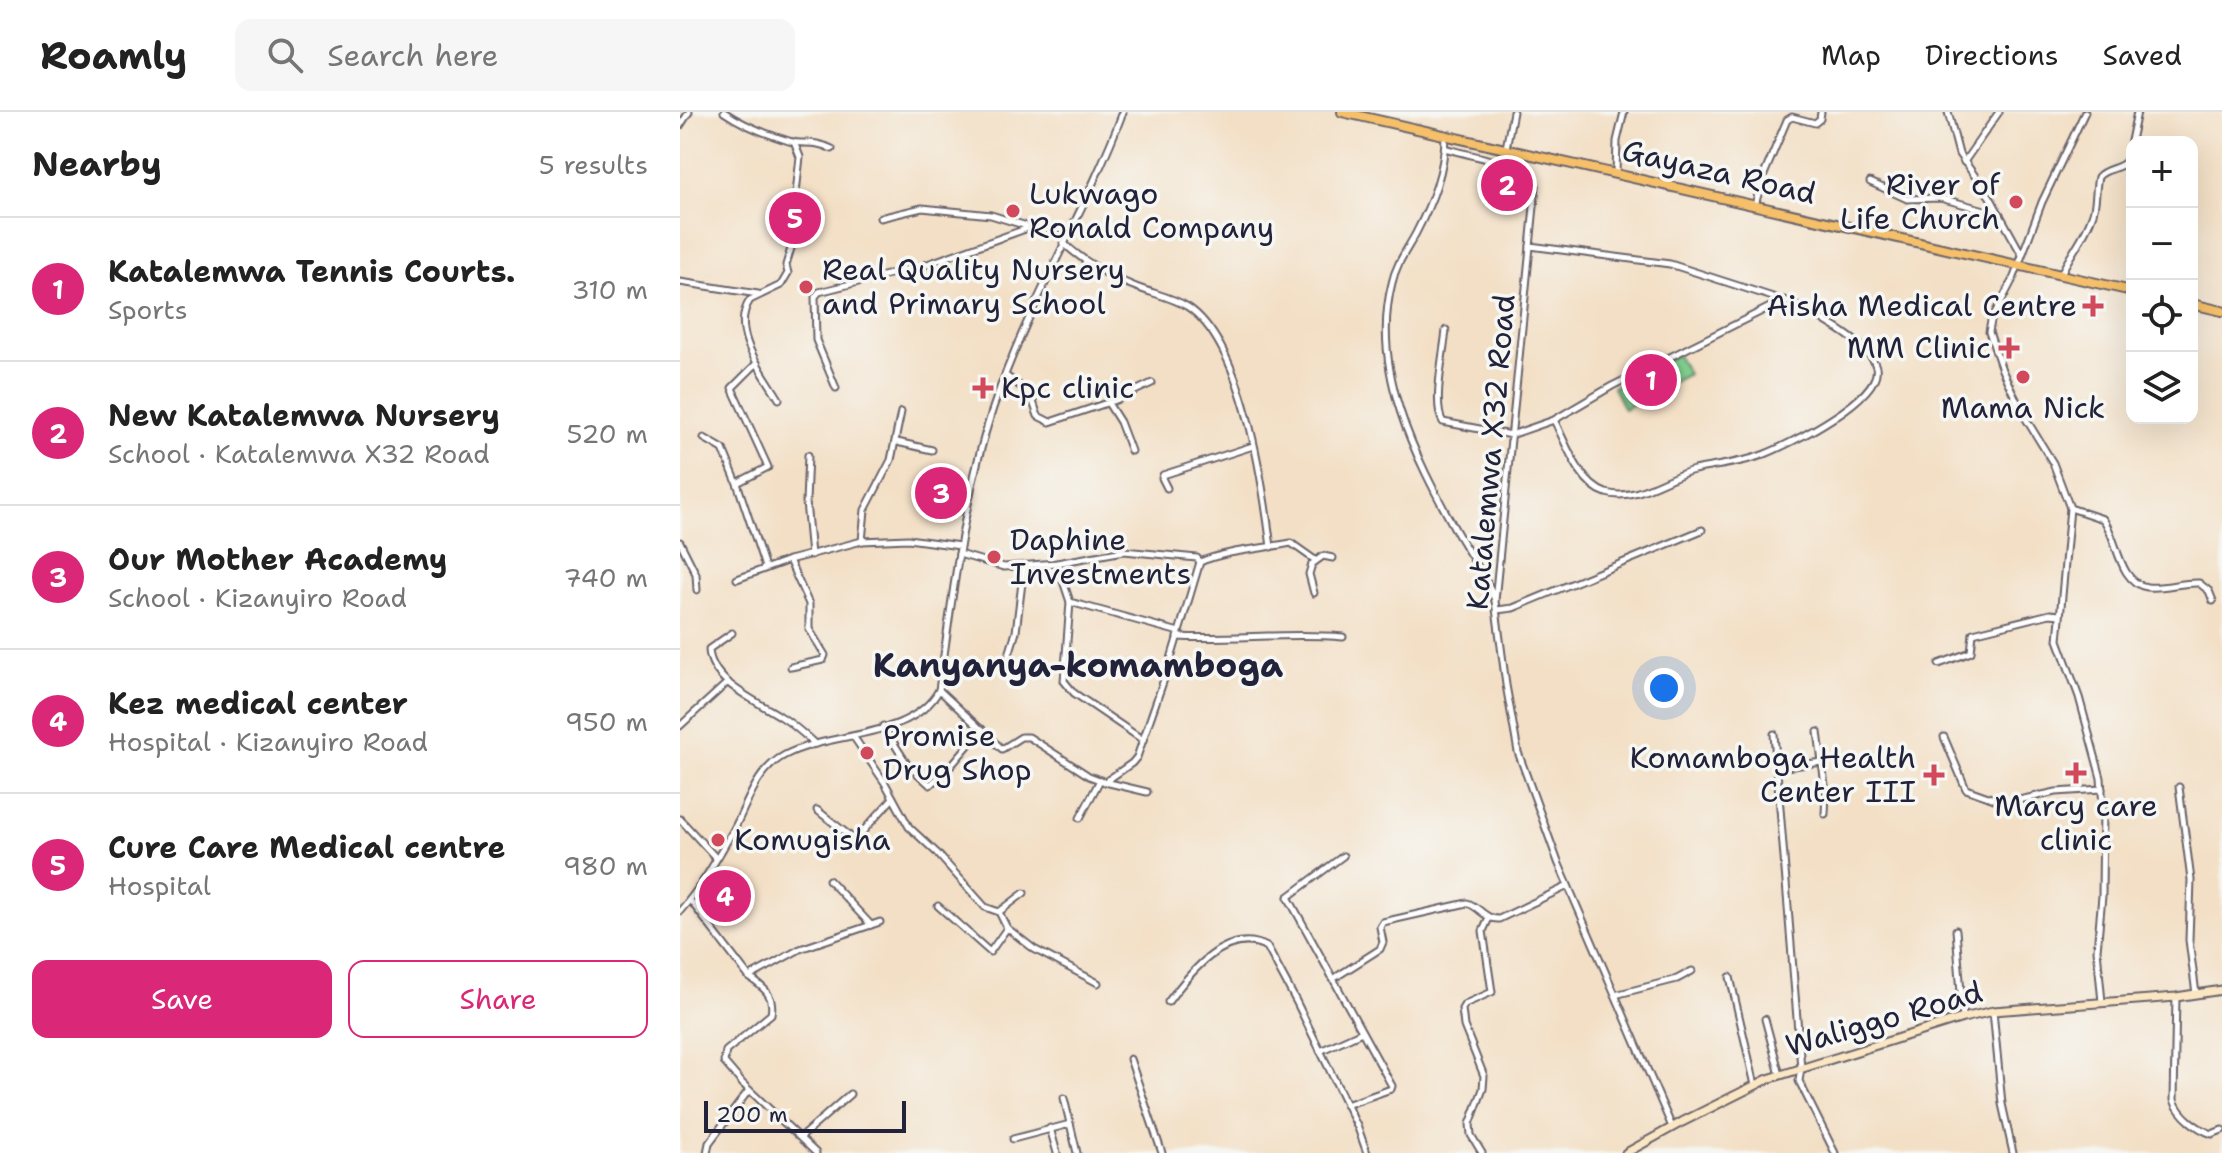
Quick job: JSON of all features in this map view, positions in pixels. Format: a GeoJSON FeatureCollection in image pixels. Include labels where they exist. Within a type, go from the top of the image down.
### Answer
{"type":"FeatureCollection","features":[{"type":"Feature","properties":{"kind":"main road","name":"Gayaza Road"},"geometry":{"type":"LineString","coordinates":[[1342,112],[2126,290]]}},
{"type":"Feature","properties":{"kind":"main road"},"geometry":{"type":"LineString","coordinates":[[2198,305],[2222,311]]}},
{"type":"Feature","properties":{"kind":"street"},"geometry":{"type":"LineString","coordinates":[[680,126],[689,112]]}},
{"type":"Feature","properties":{"kind":"street"},"geometry":{"type":"LineString","coordinates":[[724,112],[748,127],[794,142],[814,142],[832,149]]}},
{"type":"Feature","properties":{"kind":"street"},"geometry":{"type":"LineString","coordinates":[[680,911],[716,858],[763,774],[774,762],[786,754],[920,713],[939,690],[974,472],[994,406],[1123,112]]}},
{"type":"Feature","properties":{"kind":"street"},"geometry":{"type":"LineString","coordinates":[[1392,123],[1394,112]]}},
{"type":"Feature","properties":{"kind":"street"},"geometry":{"type":"LineString","coordinates":[[1506,149],[1513,112]]}},
{"type":"Feature","properties":{"kind":"street"},"geometry":{"type":"LineString","coordinates":[[1616,174],[1617,141],[1624,112]]}},
{"type":"Feature","properties":{"kind":"street"},"geometry":{"type":"LineString","coordinates":[[1755,205],[1787,120],[1792,117],[1815,123],[1820,119],[1821,112]]}},
{"type":"Feature","properties":{"kind":"street"},"geometry":{"type":"LineString","coordinates":[[1948,112],[1956,147],[2001,214],[2021,253]]}},
{"type":"Feature","properties":{"kind":"street"},"geometry":{"type":"LineString","coordinates":[[1964,162],[1999,112]]}},
{"type":"Feature","properties":{"kind":"street"},"geometry":{"type":"LineString","coordinates":[[2085,112],[2042,202],[2014,277],[1991,321],[1990,341],[2023,414],[2061,480],[2070,508],[2058,640],[2094,746],[2102,789],[2102,896],[2097,932],[2102,1002]]}},
{"type":"Feature","properties":{"kind":"street"},"geometry":{"type":"LineString","coordinates":[[2060,275],[2092,217],[2098,177],[2127,160],[2137,112]]}},
{"type":"Feature","properties":{"kind":"street"},"geometry":{"type":"LineString","coordinates":[[1445,135],[1440,177],[1393,278],[1386,314],[1386,354],[1403,418],[1434,491],[1495,601]]}},
{"type":"Feature","properties":{"kind":"street"},"geometry":{"type":"LineString","coordinates":[[779,399],[757,363],[742,320],[746,305],[758,294],[781,285],[788,273],[786,265],[798,225],[796,193],[800,157],[794,142]]}},
{"type":"Feature","properties":{"kind":"street","name":"Katalemwa X32 Road"},"geometry":{"type":"LineString","coordinates":[[1445,148],[1514,167],[1530,175],[1534,181],[1536,195],[1495,601],[1514,738],[1568,886],[1672,1127]]}},
{"type":"Feature","properties":{"kind":"street"},"geometry":{"type":"LineString","coordinates":[[1870,182],[1907,199],[1940,198],[2001,214]]}},
{"type":"Feature","properties":{"kind":"street"},"geometry":{"type":"LineString","coordinates":[[880,218],[922,208],[991,215],[1031,227],[1069,230]]}},
{"type":"Feature","properties":{"kind":"street"},"geometry":{"type":"LineString","coordinates":[[836,388],[815,334],[815,297],[819,292],[922,266],[1031,227]]}},
{"type":"Feature","properties":{"kind":"street"},"geometry":{"type":"LineString","coordinates":[[1063,243],[1101,271],[1172,299],[1193,312],[1209,330],[1228,361],[1239,390],[1264,492],[1271,547]]}},
{"type":"Feature","properties":{"kind":"street"},"geometry":{"type":"LineString","coordinates":[[1530,246],[1670,264],[1784,300],[1865,347],[1876,367],[1872,384],[1849,406],[1801,437],[1764,454],[1691,471],[1633,493],[1618,495],[1604,492],[1585,476],[1554,420]]}},
{"type":"Feature","properties":{"kind":"street"},"geometry":{"type":"LineString","coordinates":[[680,282],[758,294]]}},
{"type":"Feature","properties":{"kind":"street"},"geometry":{"type":"LineString","coordinates":[[1446,330],[1438,405],[1440,419],[1477,431],[1511,435],[1554,420],[1612,386],[1784,300]]}},
{"type":"Feature","properties":{"kind":"street"},"geometry":{"type":"LineString","coordinates":[[737,483],[768,467],[732,388],[757,363]]}},
{"type":"Feature","properties":{"kind":"street"},"geometry":{"type":"LineString","coordinates":[[1006,376],[1030,393],[1038,416],[1045,421],[1063,419],[1152,383]]}},
{"type":"Feature","properties":{"kind":"street"},"geometry":{"type":"LineString","coordinates":[[1108,403],[1120,422],[1131,451]]}},
{"type":"Feature","properties":{"kind":"street"},"geometry":{"type":"LineString","coordinates":[[862,541],[865,510],[891,460],[901,412]]}},
{"type":"Feature","properties":{"kind":"street"},"geometry":{"type":"LineString","coordinates":[[704,438],[723,449],[765,567]]}},
{"type":"Feature","properties":{"kind":"street"},"geometry":{"type":"LineString","coordinates":[[897,442],[932,450]]}},
{"type":"Feature","properties":{"kind":"street"},"geometry":{"type":"LineString","coordinates":[[1167,488],[1163,475],[1253,446]]}},
{"type":"Feature","properties":{"kind":"street"},"geometry":{"type":"LineString","coordinates":[[808,455],[806,502],[811,555]]}},
{"type":"Feature","properties":{"kind":"street"},"geometry":{"type":"LineString","coordinates":[[2070,508],[2103,519],[2125,569],[2137,584],[2152,587],[2199,583],[2209,591],[2213,601]]}},
{"type":"Feature","properties":{"kind":"street"},"geometry":{"type":"LineString","coordinates":[[1497,610],[1513,608],[1702,530]]}},
{"type":"Feature","properties":{"kind":"street"},"geometry":{"type":"LineString","coordinates":[[737,579],[765,567],[862,541],[893,538],[960,546]]}},
{"type":"Feature","properties":{"kind":"street"},"geometry":{"type":"LineString","coordinates":[[680,542],[696,574],[697,590]]}},
{"type":"Feature","properties":{"kind":"street"},"geometry":{"type":"LineString","coordinates":[[1200,562],[1221,554],[1296,544],[1315,560]]}},
{"type":"Feature","properties":{"kind":"street"},"geometry":{"type":"LineString","coordinates":[[959,554],[1000,566],[1057,563],[1131,551],[1197,558],[1200,562]]}},
{"type":"Feature","properties":{"kind":"street"},"geometry":{"type":"LineString","coordinates":[[1314,593],[1309,574],[1315,560],[1323,556],[1333,558]]}},
{"type":"Feature","properties":{"kind":"street"},"geometry":{"type":"LineString","coordinates":[[789,560],[809,604],[809,629],[825,655],[823,660],[791,667]]}},
{"type":"Feature","properties":{"kind":"street"},"geometry":{"type":"LineString","coordinates":[[1080,818],[1102,781],[1132,763],[1143,740],[1200,562]]}},
{"type":"Feature","properties":{"kind":"street"},"geometry":{"type":"LineString","coordinates":[[1057,563],[1070,602],[1064,681],[1074,693],[1143,740]]}},
{"type":"Feature","properties":{"kind":"street"},"geometry":{"type":"LineString","coordinates":[[1008,658],[1016,632],[1024,566]]}},
{"type":"Feature","properties":{"kind":"street"},"geometry":{"type":"LineString","coordinates":[[1070,602],[1178,635],[1220,639],[1312,634],[1343,637]]}},
{"type":"Feature","properties":{"kind":"street"},"geometry":{"type":"LineString","coordinates":[[1939,664],[1971,652],[1971,635],[1979,630],[2013,625],[2050,614],[2060,615]]}},
{"type":"Feature","properties":{"kind":"street"},"geometry":{"type":"LineString","coordinates":[[732,633],[711,646],[708,652],[715,667],[728,682],[816,745]]}},
{"type":"Feature","properties":{"kind":"street"},"geometry":{"type":"LineString","coordinates":[[680,726],[728,682]]}},
{"type":"Feature","properties":{"kind":"street"},"geometry":{"type":"LineString","coordinates":[[939,690],[1002,749],[1021,737],[1029,737],[1066,763],[1102,781],[1147,792]]}},
{"type":"Feature","properties":{"kind":"street"},"geometry":{"type":"LineString","coordinates":[[883,726],[907,764],[930,785],[950,767],[982,729]]}},
{"type":"Feature","properties":{"kind":"street"},"geometry":{"type":"LineString","coordinates":[[1818,732],[1825,814]]}},
{"type":"Feature","properties":{"kind":"street"},"geometry":{"type":"LineString","coordinates":[[1774,734],[1801,1068],[1799,1081],[1835,1153]]}},
{"type":"Feature","properties":{"kind":"street"},"geometry":{"type":"LineString","coordinates":[[853,736],[909,827],[985,907],[999,912],[1007,928],[1034,949],[1098,983]]}},
{"type":"Feature","properties":{"kind":"street"},"geometry":{"type":"LineString","coordinates":[[1944,737],[1966,789],[1998,801],[2013,802],[2056,792],[2102,789]]}},
{"type":"Feature","properties":{"kind":"street"},"geometry":{"type":"LineString","coordinates":[[1778,768],[1822,762]]}},
{"type":"Feature","properties":{"kind":"street"},"geometry":{"type":"LineString","coordinates":[[2179,787],[2191,880],[2189,940],[2196,994]]}},
{"type":"Feature","properties":{"kind":"street"},"geometry":{"type":"LineString","coordinates":[[817,810],[855,840],[893,798]]}},
{"type":"Feature","properties":{"kind":"street"},"geometry":{"type":"LineString","coordinates":[[680,819],[716,858]]}},
{"type":"Feature","properties":{"kind":"street"},"geometry":{"type":"LineString","coordinates":[[1343,856],[1288,897],[1392,1087],[1346,1105]]}},
{"type":"Feature","properties":{"kind":"street"},"geometry":{"type":"LineString","coordinates":[[829,880],[871,925]]}},
{"type":"Feature","properties":{"kind":"street"},"geometry":{"type":"LineString","coordinates":[[1333,979],[1380,949],[1383,942],[1380,927],[1383,922],[1461,903],[1473,904],[1489,918],[1499,919],[1568,886]]}},
{"type":"Feature","properties":{"kind":"street"},"geometry":{"type":"LineString","coordinates":[[999,912],[1024,893]]}},
{"type":"Feature","properties":{"kind":"street"},"geometry":{"type":"LineString","coordinates":[[690,900],[749,977],[770,995],[773,1007],[771,1014],[731,1046],[724,1057],[727,1069],[816,1153]]}},
{"type":"Feature","properties":{"kind":"street"},"geometry":{"type":"LineString","coordinates":[[938,906],[987,951],[993,951],[1007,928]]}},
{"type":"Feature","properties":{"kind":"street"},"geometry":{"type":"LineString","coordinates":[[1482,1153],[1471,1135],[1470,1124],[1483,1089],[1484,1076],[1464,1026],[1462,1009],[1465,1004],[1492,992],[1483,931],[1489,918]]}},
{"type":"Feature","properties":{"kind":"street"},"geometry":{"type":"LineString","coordinates":[[749,977],[800,949],[880,922]]}},
{"type":"Feature","properties":{"kind":"street"},"geometry":{"type":"LineString","coordinates":[[1956,930],[1963,1018]]}},
{"type":"Feature","properties":{"kind":"street"},"geometry":{"type":"LineString","coordinates":[[1168,1002],[1214,951],[1240,944],[1261,944],[1270,950],[1367,1153]]}},
{"type":"Feature","properties":{"kind":"street"},"geometry":{"type":"LineString","coordinates":[[1615,995],[1677,979],[1692,971]]}},
{"type":"Feature","properties":{"kind":"street"},"geometry":{"type":"LineString","coordinates":[[1730,977],[1755,1085]]}},
{"type":"Feature","properties":{"kind":"street","name":"Waliggo Road"},"geometry":{"type":"LineString","coordinates":[[1629,1152],[1755,1085],[1963,1018],[1993,1011],[2176,997],[2222,990]]}},
{"type":"Feature","properties":{"kind":"street"},"geometry":{"type":"LineString","coordinates":[[2176,997],[2174,1100],[2178,1110],[2205,1131],[2212,1134],[2222,1130]]}},
{"type":"Feature","properties":{"kind":"street"},"geometry":{"type":"LineString","coordinates":[[1993,1011],[2002,1104],[2013,1153]]}},
{"type":"Feature","properties":{"kind":"street"},"geometry":{"type":"LineString","coordinates":[[1765,1019],[1780,1075]]}},
{"type":"Feature","properties":{"kind":"street"},"geometry":{"type":"LineString","coordinates":[[1320,1051],[1362,1032]]}},
{"type":"Feature","properties":{"kind":"street"},"geometry":{"type":"LineString","coordinates":[[1130,1059],[1162,1153]]}},
{"type":"Feature","properties":{"kind":"street"},"geometry":{"type":"LineString","coordinates":[[707,1153],[709,1143],[749,1090]]}},
{"type":"Feature","properties":{"kind":"street"},"geometry":{"type":"LineString","coordinates":[[801,1137],[850,1094]]}},
{"type":"Feature","properties":{"kind":"street"},"geometry":{"type":"LineString","coordinates":[[1064,1098],[1077,1153]]}},
{"type":"Feature","properties":{"kind":"street"},"geometry":{"type":"LineString","coordinates":[[1013,1139],[1070,1124]]}},
{"type":"Feature","properties":{"kind":"street"},"geometry":{"type":"LineString","coordinates":[[1050,1128],[1057,1153]]}},
{"type":"Feature","properties":{"kind":"green space"},"geometry":{"type":"Polygon","coordinates":[[[1677,355],[1688,374],[1624,409],[1613,387],[1677,355]]]}},
{"type":"Feature","properties":{"kind":"place","name":"New Katalemwa Nursery"},"geometry":{"type":"Point","coordinates":[1507,185]}},
{"type":"Feature","properties":{"kind":"place","name":"River of Life Church"},"geometry":{"type":"Point","coordinates":[2016,202]}},
{"type":"Feature","properties":{"kind":"place","name":"Lukwago Ronald Company"},"geometry":{"type":"Point","coordinates":[1013,211]}},
{"type":"Feature","properties":{"kind":"place","name":"Cure Care Medical centre"},"geometry":{"type":"Point","coordinates":[795,218]}},
{"type":"Feature","properties":{"kind":"place","name":"Real Quality Nursery and Primary School"},"geometry":{"type":"Point","coordinates":[806,287]}},
{"type":"Feature","properties":{"kind":"place","name":"Aisha Medical Centre"},"geometry":{"type":"Point","coordinates":[2093,306]}},
{"type":"Feature","properties":{"kind":"place","name":"MM Clinic"},"geometry":{"type":"Point","coordinates":[2009,348]}},
{"type":"Feature","properties":{"kind":"place","name":"Mama Nick"},"geometry":{"type":"Point","coordinates":[2023,377]}},
{"type":"Feature","properties":{"kind":"place","name":"Katalemwa Tennis Courts."},"geometry":{"type":"Point","coordinates":[1651,380]}},
{"type":"Feature","properties":{"kind":"place","name":"Kpc clinic"},"geometry":{"type":"Point","coordinates":[983,388]}},
{"type":"Feature","properties":{"kind":"place","name":"Our Mother Academy"},"geometry":{"type":"Point","coordinates":[941,493]}},
{"type":"Feature","properties":{"kind":"place","name":"Daphine Investments"},"geometry":{"type":"Point","coordinates":[994,557]}},
{"type":"Feature","properties":{"kind":"place","name":"Promise Drug Shop"},"geometry":{"type":"Point","coordinates":[867,753]}},
{"type":"Feature","properties":{"kind":"place","name":"Marcy care clinic"},"geometry":{"type":"Point","coordinates":[2076,773]}},
{"type":"Feature","properties":{"kind":"place","name":"Komamboga Health Center III"},"geometry":{"type":"Point","coordinates":[1934,775]}},
{"type":"Feature","properties":{"kind":"place","name":"Komugisha"},"geometry":{"type":"Point","coordinates":[718,840]}},
{"type":"Feature","properties":{"kind":"place","name":"Kez medical center"},"geometry":{"type":"Point","coordinates":[725,896]}},
{"type":"Feature","properties":{"kind":"district","name":"Kanyanya-komamboga"},"geometry":{"type":"Point","coordinates":[1078,665]}}]}
